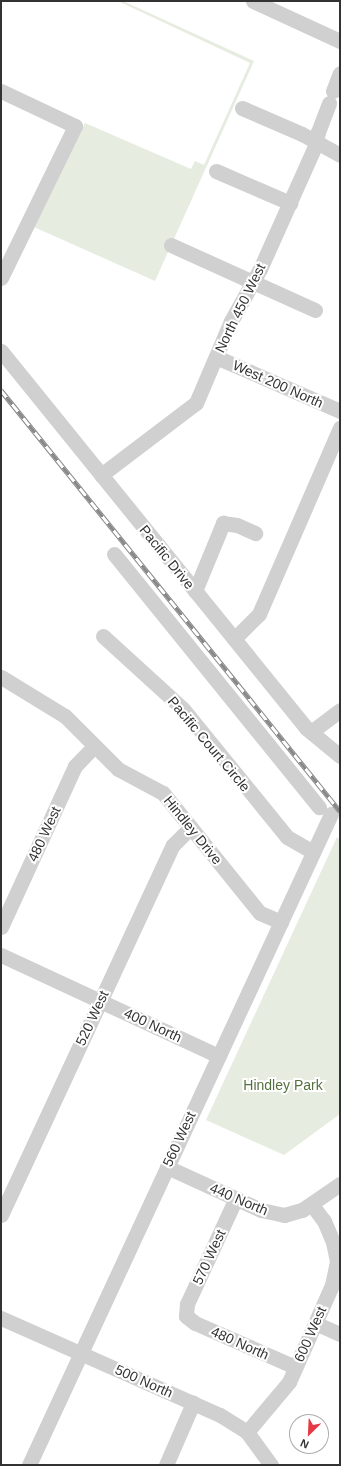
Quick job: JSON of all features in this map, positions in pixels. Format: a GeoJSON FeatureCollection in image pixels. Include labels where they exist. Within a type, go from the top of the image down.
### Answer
{"type":"FeatureCollection","features":[{"type":"Feature","properties":{"kind":"street"},"geometry":{"type":"LineString","coordinates":[[253,1],[340,41]]}},
{"type":"Feature","properties":{"kind":"street","name":"North 450 West"},"geometry":{"type":"LineString","coordinates":[[101,475],[196,403],[252,280],[260,269],[316,144],[318,132],[340,73]]}},
{"type":"Feature","properties":{"kind":"street"},"geometry":{"type":"LineString","coordinates":[[1,91],[75,126],[1,278]]}},
{"type":"Feature","properties":{"kind":"street"},"geometry":{"type":"LineString","coordinates":[[242,108],[302,134],[316,144],[340,155]]}},
{"type":"Feature","properties":{"kind":"street"},"geometry":{"type":"LineString","coordinates":[[216,171],[290,203]]}},
{"type":"Feature","properties":{"kind":"street"},"geometry":{"type":"LineString","coordinates":[[171,245],[252,280],[315,310]]}},
{"type":"Feature","properties":{"kind":"street","name":"Pacific Drive"},"geometry":{"type":"LineString","coordinates":[[1,351],[311,732],[340,756]]}},
{"type":"Feature","properties":{"kind":"street","name":"West 200 North"},"geometry":{"type":"LineString","coordinates":[[216,357],[340,411]]}},
{"type":"Feature","properties":{"kind":"street"},"geometry":{"type":"LineString","coordinates":[[234,639],[259,614],[336,449],[340,428]]}},
{"type":"Feature","properties":{"kind":"street"},"geometry":{"type":"LineString","coordinates":[[195,591],[223,523],[237,525],[255,533]]}},
{"type":"Feature","properties":{"kind":"street","name":"560 West"},"geometry":{"type":"LineString","coordinates":[[29,1465],[313,852],[325,811],[114,554]]}},
{"type":"Feature","properties":{"kind":"street","name":"Pacific Court Circle"},"geometry":{"type":"LineString","coordinates":[[103,636],[183,709],[287,837],[313,852]]}},
{"type":"Feature","properties":{"kind":"street","name":"Hindley Drive"},"geometry":{"type":"LineString","coordinates":[[1,677],[65,716],[118,769],[163,793],[260,912],[281,922]]}},
{"type":"Feature","properties":{"kind":"street"},"geometry":{"type":"LineString","coordinates":[[311,732],[340,710]]}},
{"type":"Feature","properties":{"kind":"street","name":"480 West"},"geometry":{"type":"LineString","coordinates":[[1,927],[75,766],[94,746]]}},
{"type":"Feature","properties":{"kind":"street","name":"520 West"},"geometry":{"type":"LineString","coordinates":[[1,1215],[173,845],[191,827]]}},
{"type":"Feature","properties":{"kind":"street","name":"400 North"},"geometry":{"type":"LineString","coordinates":[[1,955],[219,1056]]}},
{"type":"Feature","properties":{"kind":"street","name":"440 North"},"geometry":{"type":"LineString","coordinates":[[167,1167],[261,1210],[284,1215],[298,1212],[312,1205],[340,1184]]}},
{"type":"Feature","properties":{"kind":"street","name":"570 West"},"geometry":{"type":"LineString","coordinates":[[186,1316],[187,1304],[236,1198]]}},
{"type":"Feature","properties":{"kind":"street","name":"600 West"},"geometry":{"type":"LineString","coordinates":[[247,1432],[284,1390],[332,1285],[336,1261],[329,1231],[312,1205]]}},
{"type":"Feature","properties":{"kind":"street","name":"480 North"},"geometry":{"type":"LineString","coordinates":[[186,1316],[195,1323],[295,1367]]}},
{"type":"Feature","properties":{"kind":"street","name":"500 North"},"geometry":{"type":"LineString","coordinates":[[1,1318],[220,1415],[247,1432],[271,1465]]}},
{"type":"Feature","properties":{"kind":"street"},"geometry":{"type":"LineString","coordinates":[[315,1323],[340,1334]]}},
{"type":"Feature","properties":{"kind":"street"},"geometry":{"type":"LineString","coordinates":[[166,1465],[193,1403]]}},
{"type":"Feature","properties":{"kind":"green space"},"geometry":{"type":"Polygon","coordinates":[[[118,1],[123,1],[254,61],[155,281],[34,227],[85,123],[191,169],[195,161],[204,165],[250,63],[118,1]]]}},
{"type":"Feature","properties":{"kind":"green space","name":"Hindley Park"},"geometry":{"type":"Polygon","coordinates":[[[337,837],[340,840],[340,1114],[284,1155],[206,1120],[337,837]]]}},
{"type":"Feature","properties":{"kind":"railway"},"geometry":{"type":"LineString","coordinates":[[1,390],[340,811]]}}]}
